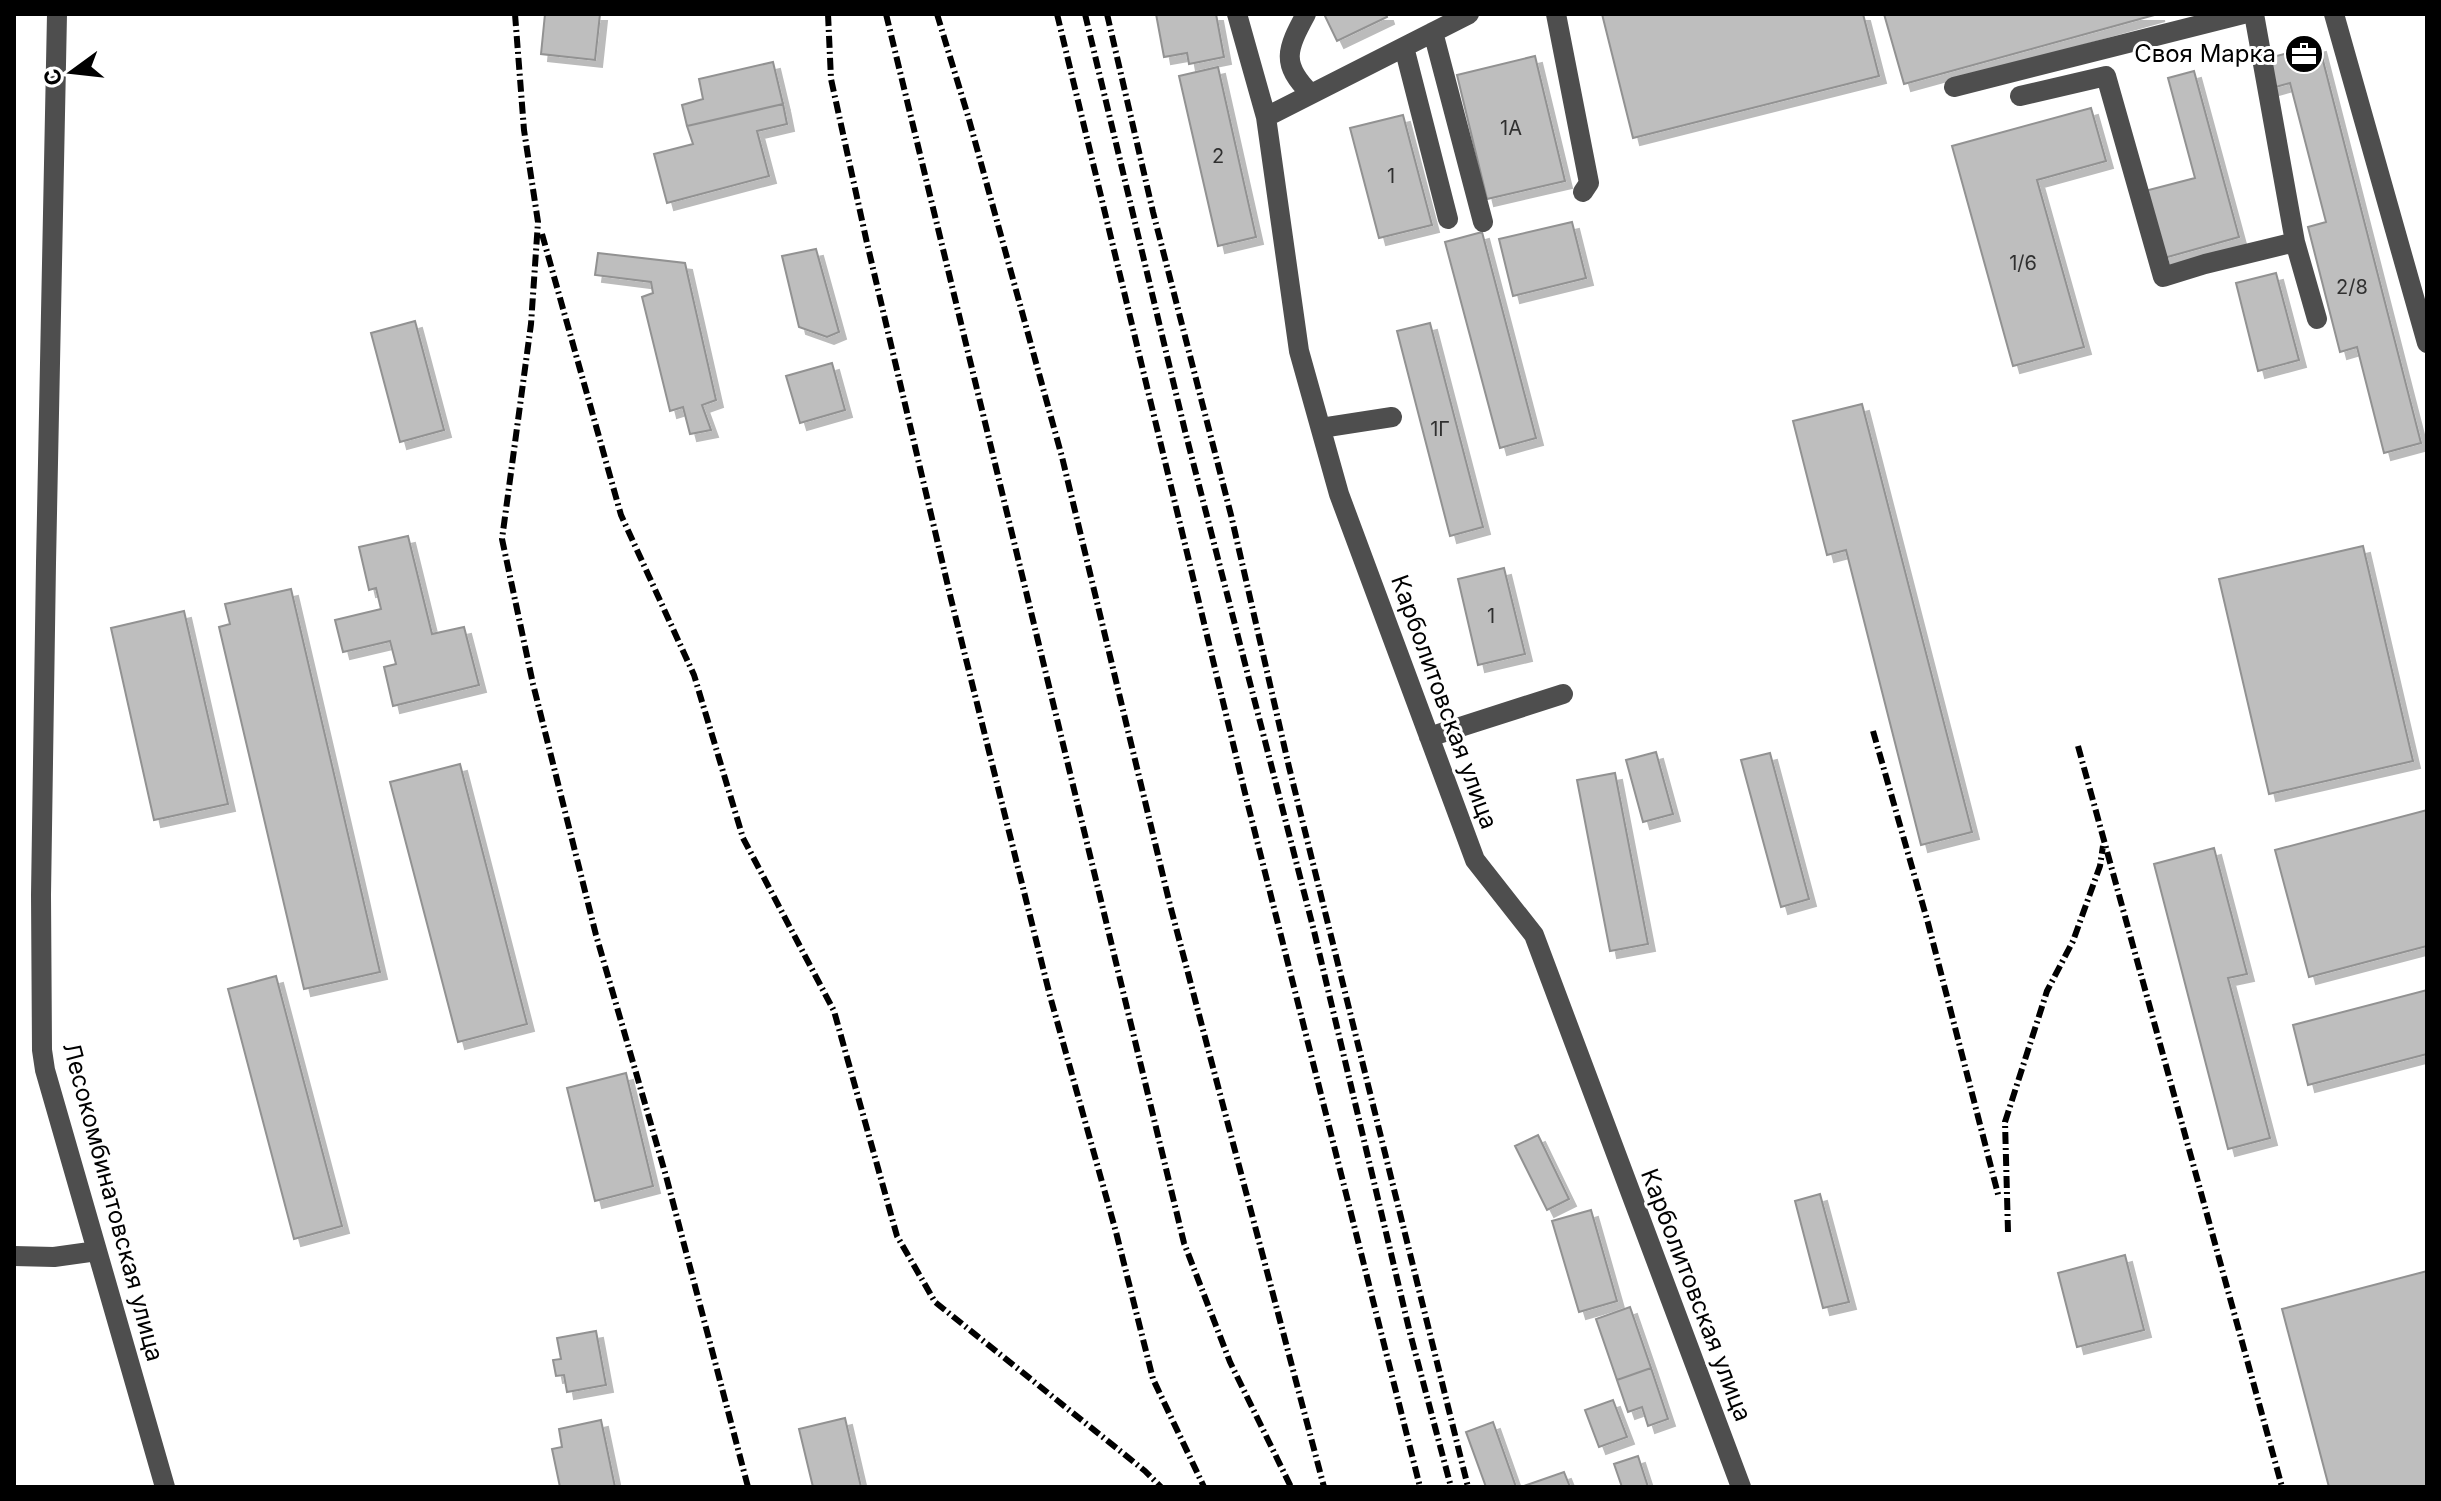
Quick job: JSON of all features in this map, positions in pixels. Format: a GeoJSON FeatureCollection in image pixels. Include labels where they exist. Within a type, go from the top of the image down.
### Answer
{"type":"FeatureCollection","features":[{"type":"Feature","properties":{"kind":"street","name":"Лесокомбинатовская улица"},"geometry":{"type":"LineString","coordinates":[[57,14],[41,1030],[45,1070],[165,1487]]}},
{"type":"Feature","properties":{"kind":"street","name":"Карболитовская улица"},"geometry":{"type":"LineString","coordinates":[[1237,14],[1266,117],[1299,351],[1339,494],[1475,860],[1534,935],[1741,1487]]}},
{"type":"Feature","properties":{"kind":"street"},"geometry":{"type":"LineString","coordinates":[[1306,14],[1290,47],[1290,65],[1297,81],[1311,94]]}},
{"type":"Feature","properties":{"kind":"street"},"geometry":{"type":"LineString","coordinates":[[1266,117],[1469,14]]}},
{"type":"Feature","properties":{"kind":"street"},"geometry":{"type":"LineString","coordinates":[[1556,14],[1589,183],[1583,192]]}},
{"type":"Feature","properties":{"kind":"street"},"geometry":{"type":"LineString","coordinates":[[1954,87],[2243,14]]}},
{"type":"Feature","properties":{"kind":"street"},"geometry":{"type":"LineString","coordinates":[[2254,14],[2295,242],[2317,319]]}},
{"type":"Feature","properties":{"kind":"street"},"geometry":{"type":"LineString","coordinates":[[2334,14],[2427,343]]}},
{"type":"Feature","properties":{"kind":"street"},"geometry":{"type":"LineString","coordinates":[[1433,32],[1483,222]]}},
{"type":"Feature","properties":{"kind":"street"},"geometry":{"type":"LineString","coordinates":[[1404,47],[1448,219]]}},
{"type":"Feature","properties":{"kind":"street"},"geometry":{"type":"LineString","coordinates":[[2020,96],[2106,76],[2163,277],[2295,242]]}},
{"type":"Feature","properties":{"kind":"street"},"geometry":{"type":"LineString","coordinates":[[1321,428],[1392,417]]}},
{"type":"Feature","properties":{"kind":"street"},"geometry":{"type":"LineString","coordinates":[[1429,737],[1563,694]]}},
{"type":"Feature","properties":{"kind":"street"},"geometry":{"type":"LineString","coordinates":[[14,1256],[54,1257],[97,1251]]}},
{"type":"Feature","properties":{"kind":"building"},"geometry":{"type":"Polygon","coordinates":[[[545,14],[600,14],[595,60],[541,54],[545,14]]]}},
{"type":"Feature","properties":{"kind":"building"},"geometry":{"type":"Polygon","coordinates":[[[1156,14],[1216,14],[1224,57],[1189,64],[1187,53],[1164,57],[1156,14]]]}},
{"type":"Feature","properties":{"kind":"building"},"geometry":{"type":"Polygon","coordinates":[[[1324,14],[1386,14],[1387,17],[1337,41],[1324,14]]]}},
{"type":"Feature","properties":{"kind":"building"},"geometry":{"type":"Polygon","coordinates":[[[1602,14],[1863,14],[1879,76],[1633,138],[1602,14]]]}},
{"type":"Feature","properties":{"kind":"building"},"geometry":{"type":"Polygon","coordinates":[[[1884,14],[2158,14],[1904,84],[1884,14]]]}},
{"type":"Feature","properties":{"kind":"building"},"geometry":{"type":"Polygon","coordinates":[[[2319,45],[2421,443],[2384,453],[2357,347],[2340,352],[2308,227],[2326,222],[2290,83],[2272,88],[2265,59],[2319,45]]]}},
{"type":"Feature","properties":{"kind":"building"},"geometry":{"type":"Polygon","coordinates":[[[1535,56],[1565,181],[1487,199],[1457,75],[1535,56]]]}},
{"type":"Feature","properties":{"kind":"building"},"geometry":{"type":"Polygon","coordinates":[[[773,62],[783,104],[687,126],[682,105],[703,99],[699,79],[773,62]]]}},
{"type":"Feature","properties":{"kind":"building"},"geometry":{"type":"Polygon","coordinates":[[[1218,67],[1256,237],[1218,246],[1179,76],[1218,67]]]}},
{"type":"Feature","properties":{"kind":"building"},"geometry":{"type":"Polygon","coordinates":[[[2194,71],[2239,237],[2164,258],[2145,191],[2195,178],[2168,78],[2194,71]]]}},
{"type":"Feature","properties":{"kind":"building"},"geometry":{"type":"Polygon","coordinates":[[[783,104],[787,124],[757,131],[769,176],[667,203],[654,154],[693,144],[687,126],[783,104]]]}},
{"type":"Feature","properties":{"kind":"building"},"geometry":{"type":"Polygon","coordinates":[[[2091,108],[2106,161],[2037,180],[2084,347],[2013,366],[1952,146],[2091,108]]]}},
{"type":"Feature","properties":{"kind":"building"},"geometry":{"type":"Polygon","coordinates":[[[1403,115],[1432,225],[1379,238],[1350,128],[1403,115]]]}},
{"type":"Feature","properties":{"kind":"building"},"geometry":{"type":"Polygon","coordinates":[[[1572,222],[1586,278],[1513,296],[1499,239],[1572,222]]]}},
{"type":"Feature","properties":{"kind":"building"},"geometry":{"type":"Polygon","coordinates":[[[1482,232],[1536,438],[1500,448],[1445,242],[1482,232]]]}},
{"type":"Feature","properties":{"kind":"building"},"geometry":{"type":"Polygon","coordinates":[[[816,249],[839,332],[827,337],[799,327],[782,256],[816,249]]]}},
{"type":"Feature","properties":{"kind":"building"},"geometry":{"type":"Polygon","coordinates":[[[598,253],[685,263],[716,400],[702,405],[711,430],[690,434],[683,407],[670,411],[642,297],[653,293],[651,282],[595,275],[598,253]]]}},
{"type":"Feature","properties":{"kind":"building"},"geometry":{"type":"Polygon","coordinates":[[[2276,273],[2299,360],[2258,371],[2236,283],[2276,273]]]}},
{"type":"Feature","properties":{"kind":"building"},"geometry":{"type":"Polygon","coordinates":[[[415,321],[444,430],[400,442],[371,333],[415,321]]]}},
{"type":"Feature","properties":{"kind":"building"},"geometry":{"type":"Polygon","coordinates":[[[1430,323],[1483,527],[1450,536],[1397,331],[1430,323]]]}},
{"type":"Feature","properties":{"kind":"building"},"geometry":{"type":"Polygon","coordinates":[[[832,363],[845,410],[800,423],[786,376],[832,363]]]}},
{"type":"Feature","properties":{"kind":"building"},"geometry":{"type":"Polygon","coordinates":[[[1862,404],[1972,832],[1921,845],[1846,550],[1827,555],[1793,421],[1862,404]]]}},
{"type":"Feature","properties":{"kind":"building"},"geometry":{"type":"Polygon","coordinates":[[[408,536],[432,634],[464,627],[479,685],[393,706],[384,667],[396,664],[390,641],[343,652],[335,620],[381,609],[376,588],[369,590],[359,547],[408,536]]]}},
{"type":"Feature","properties":{"kind":"building"},"geometry":{"type":"Polygon","coordinates":[[[2363,546],[2413,761],[2269,794],[2219,579],[2363,546]]]}},
{"type":"Feature","properties":{"kind":"building"},"geometry":{"type":"Polygon","coordinates":[[[1504,568],[1525,654],[1478,665],[1458,579],[1504,568]]]}},
{"type":"Feature","properties":{"kind":"building"},"geometry":{"type":"Polygon","coordinates":[[[291,589],[380,972],[304,989],[219,627],[230,624],[225,604],[291,589]]]}},
{"type":"Feature","properties":{"kind":"building"},"geometry":{"type":"Polygon","coordinates":[[[184,611],[228,804],[154,820],[111,628],[184,611]]]}},
{"type":"Feature","properties":{"kind":"building"},"geometry":{"type":"Polygon","coordinates":[[[1656,752],[1673,814],[1643,822],[1626,760],[1656,752]]]}},
{"type":"Feature","properties":{"kind":"building"},"geometry":{"type":"Polygon","coordinates":[[[1770,753],[1809,899],[1781,907],[1741,760],[1770,753]]]}},
{"type":"Feature","properties":{"kind":"building"},"geometry":{"type":"Polygon","coordinates":[[[460,764],[527,1024],[458,1042],[390,782],[460,764]]]}},
{"type":"Feature","properties":{"kind":"building"},"geometry":{"type":"Polygon","coordinates":[[[1615,773],[1648,944],[1610,951],[1577,780],[1615,773]]]}},
{"type":"Feature","properties":{"kind":"building"},"geometry":{"type":"Polygon","coordinates":[[[2427,810],[2427,946],[2309,977],[2275,850],[2427,810]]]}},
{"type":"Feature","properties":{"kind":"building"},"geometry":{"type":"Polygon","coordinates":[[[2214,848],[2247,974],[2228,978],[2270,1138],[2228,1149],[2154,864],[2214,848]]]}},
{"type":"Feature","properties":{"kind":"building"},"geometry":{"type":"Polygon","coordinates":[[[276,976],[342,1226],[294,1239],[228,989],[276,976]]]}},
{"type":"Feature","properties":{"kind":"building"},"geometry":{"type":"Polygon","coordinates":[[[2427,990],[2427,1054],[2308,1085],[2293,1025],[2427,990]]]}},
{"type":"Feature","properties":{"kind":"building"},"geometry":{"type":"Polygon","coordinates":[[[626,1073],[653,1186],[595,1201],[567,1088],[626,1073]]]}},
{"type":"Feature","properties":{"kind":"building"},"geometry":{"type":"Polygon","coordinates":[[[1538,1135],[1569,1199],[1547,1210],[1515,1146],[1538,1135]]]}},
{"type":"Feature","properties":{"kind":"building"},"geometry":{"type":"Polygon","coordinates":[[[1820,1194],[1849,1302],[1823,1308],[1795,1201],[1820,1194]]]}},
{"type":"Feature","properties":{"kind":"building"},"geometry":{"type":"Polygon","coordinates":[[[1591,1210],[1617,1301],[1579,1312],[1552,1221],[1591,1210]]]}},
{"type":"Feature","properties":{"kind":"building"},"geometry":{"type":"Polygon","coordinates":[[[2125,1255],[2144,1330],[2077,1347],[2058,1273],[2125,1255]]]}},
{"type":"Feature","properties":{"kind":"building"},"geometry":{"type":"Polygon","coordinates":[[[2427,1271],[2427,1487],[2329,1487],[2282,1309],[2427,1271]]]}},
{"type":"Feature","properties":{"kind":"building"},"geometry":{"type":"Polygon","coordinates":[[[1630,1307],[1651,1368],[1617,1380],[1596,1319],[1630,1307]]]}},
{"type":"Feature","properties":{"kind":"building"},"geometry":{"type":"Polygon","coordinates":[[[596,1331],[606,1385],[567,1392],[564,1375],[556,1376],[553,1360],[561,1359],[557,1338],[596,1331]]]}},
{"type":"Feature","properties":{"kind":"building"},"geometry":{"type":"Polygon","coordinates":[[[1651,1368],[1668,1419],[1648,1426],[1642,1407],[1628,1412],[1617,1380],[1651,1368]]]}},
{"type":"Feature","properties":{"kind":"building"},"geometry":{"type":"Polygon","coordinates":[[[1613,1400],[1627,1437],[1599,1447],[1585,1410],[1613,1400]]]}},
{"type":"Feature","properties":{"kind":"building"},"geometry":{"type":"Polygon","coordinates":[[[845,1418],[861,1487],[813,1487],[799,1429],[845,1418]]]}},
{"type":"Feature","properties":{"kind":"building"},"geometry":{"type":"Polygon","coordinates":[[[601,1420],[615,1487],[560,1487],[552,1449],[562,1447],[559,1429],[601,1420]]]}},
{"type":"Feature","properties":{"kind":"building"},"geometry":{"type":"Polygon","coordinates":[[[1493,1422],[1516,1487],[1486,1487],[1466,1432],[1493,1422]]]}},
{"type":"Feature","properties":{"kind":"building"},"geometry":{"type":"Polygon","coordinates":[[[1638,1456],[1648,1487],[1622,1487],[1614,1464],[1638,1456]]]}},
{"type":"Feature","properties":{"kind":"building"},"geometry":{"type":"Polygon","coordinates":[[[1564,1472],[1570,1487],[1521,1487],[1564,1472]]]}},
{"type":"Feature","properties":{"kind":"railway"},"geometry":{"type":"LineString","coordinates":[[515,14],[524,130],[538,222],[531,324],[502,539],[533,684],[596,935],[666,1176],[748,1487]]}},
{"type":"Feature","properties":{"kind":"railway"},"geometry":{"type":"LineString","coordinates":[[828,14],[831,79],[867,243],[951,599],[1050,996],[1116,1232],[1153,1379],[1204,1487]]}},
{"type":"Feature","properties":{"kind":"railway"},"geometry":{"type":"LineString","coordinates":[[886,14],[1184,1243],[1230,1362],[1291,1487]]}},
{"type":"Feature","properties":{"kind":"railway"},"geometry":{"type":"LineString","coordinates":[[937,14],[1062,457],[1170,905],[1324,1487]]}},
{"type":"Feature","properties":{"kind":"railway"},"geometry":{"type":"LineString","coordinates":[[1057,14],[1245,793],[1420,1487]]}},
{"type":"Feature","properties":{"kind":"railway"},"geometry":{"type":"LineString","coordinates":[[1085,14],[1185,431],[1314,931],[1410,1333],[1451,1487]]}},
{"type":"Feature","properties":{"kind":"railway"},"geometry":{"type":"LineString","coordinates":[[1107,14],[1153,212],[1231,515],[1289,767],[1468,1487]]}},
{"type":"Feature","properties":{"kind":"railway"},"geometry":{"type":"LineString","coordinates":[[542,234],[621,515],[694,675],[743,838],[834,1011],[897,1236],[935,1302],[1161,1487]]}},
{"type":"Feature","properties":{"kind":"railway"},"geometry":{"type":"LineString","coordinates":[[1873,731],[1928,923],[1999,1198]]}},
{"type":"Feature","properties":{"kind":"railway"},"geometry":{"type":"LineString","coordinates":[[2078,746],[2282,1487]]}},
{"type":"Feature","properties":{"kind":"railway"},"geometry":{"type":"LineString","coordinates":[[2008,1232],[2005,1122],[2047,991],[2073,941],[2100,866],[2103,846]]}},
{"type":"Feature","properties":{"kind":"place","name":"Своя Марка"},"geometry":{"type":"Point","coordinates":[2304,54]}}]}
